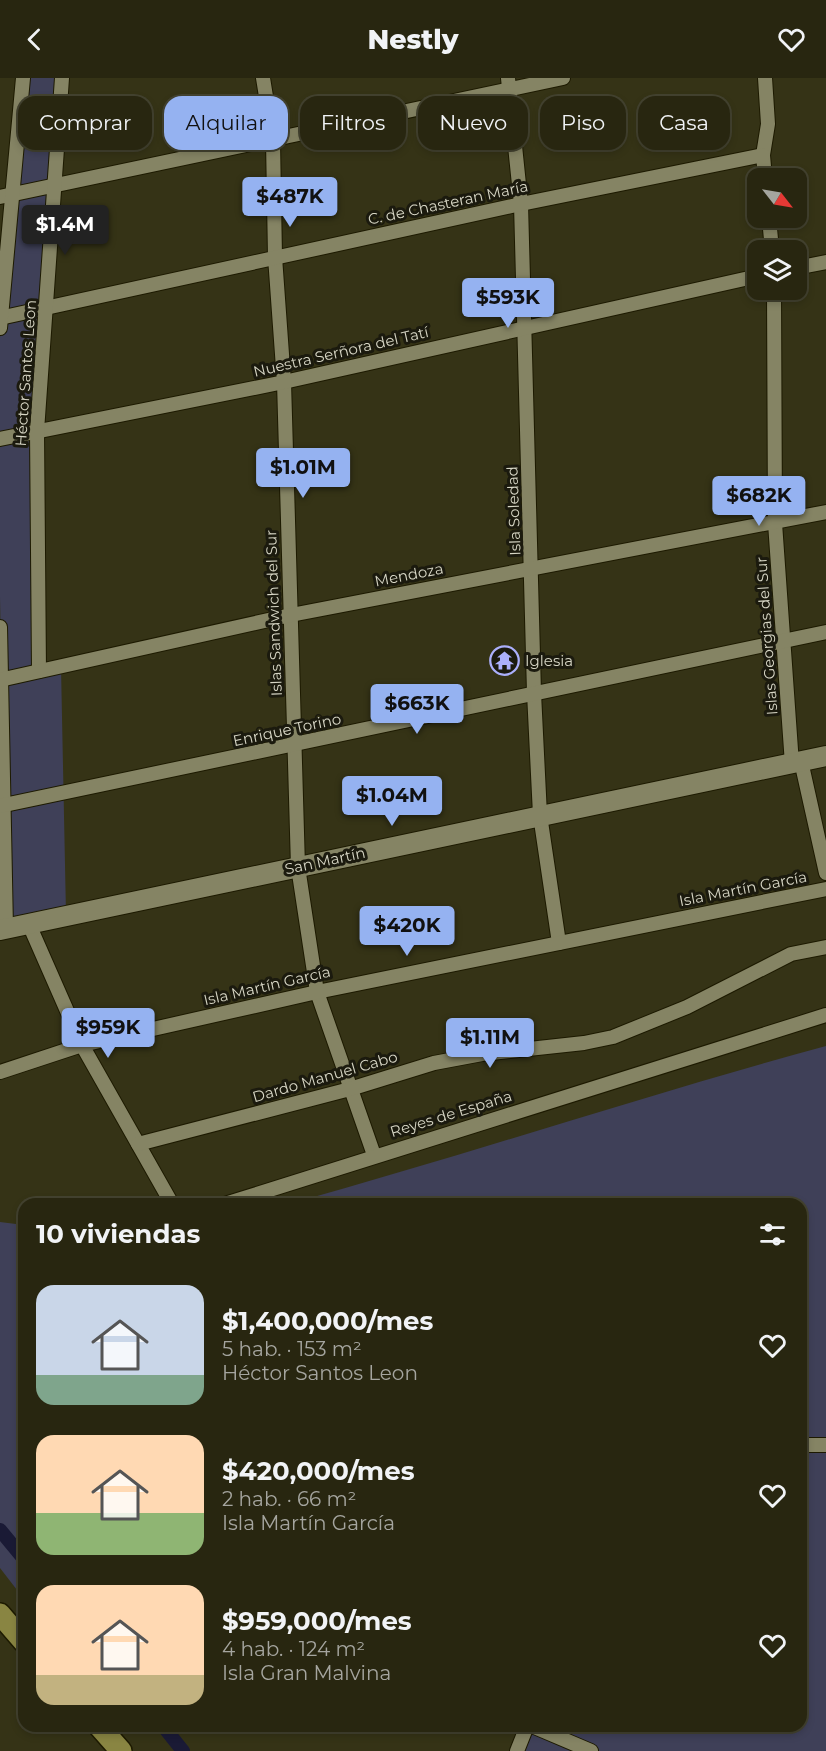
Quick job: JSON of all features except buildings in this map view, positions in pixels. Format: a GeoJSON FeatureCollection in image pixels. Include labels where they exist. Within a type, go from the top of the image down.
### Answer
{"type":"FeatureCollection","features":[{"type":"Feature","properties":{"kind":"main road","name":"San Martín"},"geometry":{"type":"LineString","coordinates":[[3,929],[826,756]]}},
{"type":"Feature","properties":{"kind":"main road"},"geometry":{"type":"LineString","coordinates":[[0,1599],[18,1619]]}},
{"type":"Feature","properties":{"kind":"main road"},"geometry":{"type":"LineString","coordinates":[[0,1614],[18,1635]]}},
{"type":"Feature","properties":{"kind":"main road"},"geometry":{"type":"LineString","coordinates":[[104,1732],[121,1751]]}},
{"type":"Feature","properties":{"kind":"main road"},"geometry":{"type":"LineString","coordinates":[[117,1732],[132,1751]]}},
{"type":"Feature","properties":{"kind":"street"},"geometry":{"type":"LineString","coordinates":[[0,328],[7,195],[23,78]]}},
{"type":"Feature","properties":{"kind":"street","name":"Héctor Santos Leon"},"geometry":{"type":"LineString","coordinates":[[39,671],[37,431],[62,78]]}},
{"type":"Feature","properties":{"kind":"street","name":"Islas Sandwich del Sur"},"geometry":{"type":"LineString","coordinates":[[263,78],[266,96]]}},
{"type":"Feature","properties":{"kind":"street"},"geometry":{"type":"LineString","coordinates":[[288,136],[509,84],[563,78]]}},
{"type":"Feature","properties":{"kind":"street"},"geometry":{"type":"LineString","coordinates":[[764,168],[763,154],[768,124],[765,78]]}},
{"type":"Feature","properties":{"kind":"street","name":"Isla Soledad"},"geometry":{"type":"LineString","coordinates":[[509,84],[521,204],[534,693],[540,815],[559,943]]}},
{"type":"Feature","properties":{"kind":"street"},"geometry":{"type":"LineString","coordinates":[[7,195],[221,150]]}},
{"type":"Feature","properties":{"kind":"street","name":"Islas Sandwich del Sur"},"geometry":{"type":"LineString","coordinates":[[273,150],[275,257],[284,382],[298,867],[317,992],[374,1155]]}},
{"type":"Feature","properties":{"kind":"street","name":"C. de Chasteran María"},"geometry":{"type":"LineString","coordinates":[[0,318],[521,204],[763,154]]}},
{"type":"Feature","properties":{"kind":"street"},"geometry":{"type":"LineString","coordinates":[[807,266],[826,262]]}},
{"type":"Feature","properties":{"kind":"street","name":"Nuestra Serñora del Tatí"},"geometry":{"type":"LineString","coordinates":[[0,439],[284,382],[747,278]]}},
{"type":"Feature","properties":{"kind":"street","name":"Islas Georgias del Sur"},"geometry":{"type":"LineString","coordinates":[[774,300],[775,523],[784,641],[796,763],[826,873]]}},
{"type":"Feature","properties":{"kind":"street","name":"Mendoza"},"geometry":{"type":"LineString","coordinates":[[1,679],[291,615],[826,512]]}},
{"type":"Feature","properties":{"kind":"street"},"geometry":{"type":"LineString","coordinates":[[0,627],[3,929]]}},
{"type":"Feature","properties":{"kind":"street","name":"Enrique Torino"},"geometry":{"type":"LineString","coordinates":[[2,805],[294,746],[826,632]]}},
{"type":"Feature","properties":{"kind":"street","name":"Isla Martín García"},"geometry":{"type":"LineString","coordinates":[[0,1072],[82,1046],[317,992],[826,889]]}},
{"type":"Feature","properties":{"kind":"street"},"geometry":{"type":"LineString","coordinates":[[28,922],[82,1046],[169,1198]]}},
{"type":"Feature","properties":{"kind":"street","name":"Dardo Manuel Cabo"},"geometry":{"type":"LineString","coordinates":[[138,1144],[350,1089],[434,1063],[482,1054],[584,1043],[613,1037],[687,1007],[791,954],[826,947]]}},
{"type":"Feature","properties":{"kind":"street","name":"Reyes de España"},"geometry":{"type":"LineString","coordinates":[[243,1198],[374,1155],[826,1015]]}},
{"type":"Feature","properties":{"kind":"street"},"geometry":{"type":"LineString","coordinates":[[807,1445],[826,1444]]}},
{"type":"Feature","properties":{"kind":"street"},"geometry":{"type":"LineString","coordinates":[[517,1751],[525,1732]]}},
{"type":"Feature","properties":{"kind":"street"},"geometry":{"type":"LineString","coordinates":[[546,1732],[591,1751]]}},
{"type":"Feature","properties":{"kind":"shaded area"},"geometry":{"type":"Polygon","coordinates":[[[23,78],[61,78],[60,96],[21,96],[23,78]]]}},
{"type":"Feature","properties":{"kind":"shaded area"},"geometry":{"type":"Polygon","coordinates":[[[18,135],[18,150],[56,150],[36,432],[39,672],[61,667],[66,914],[6,927],[0,597],[0,338],[18,135]]]}},
{"type":"Feature","properties":{"kind":"shaded area"},"geometry":{"type":"Polygon","coordinates":[[[826,1046],[826,1751],[509,1751],[517,1732],[807,1732],[807,1198],[310,1198],[826,1046]]]}},
{"type":"Feature","properties":{"kind":"shaded area"},"geometry":{"type":"Polygon","coordinates":[[[0,1222],[18,1224],[18,1591],[0,1568],[0,1222]]]}},
{"type":"Feature","properties":{"kind":"waterway"},"geometry":{"type":"LineString","coordinates":[[0,1530],[18,1552]]}},
{"type":"Feature","properties":{"kind":"waterway"},"geometry":{"type":"LineString","coordinates":[[168,1732],[183,1751]]}},
{"type":"Feature","properties":{"kind":"place","name":"Iglesia"},"geometry":{"type":"Point","coordinates":[504,661]}}]}
